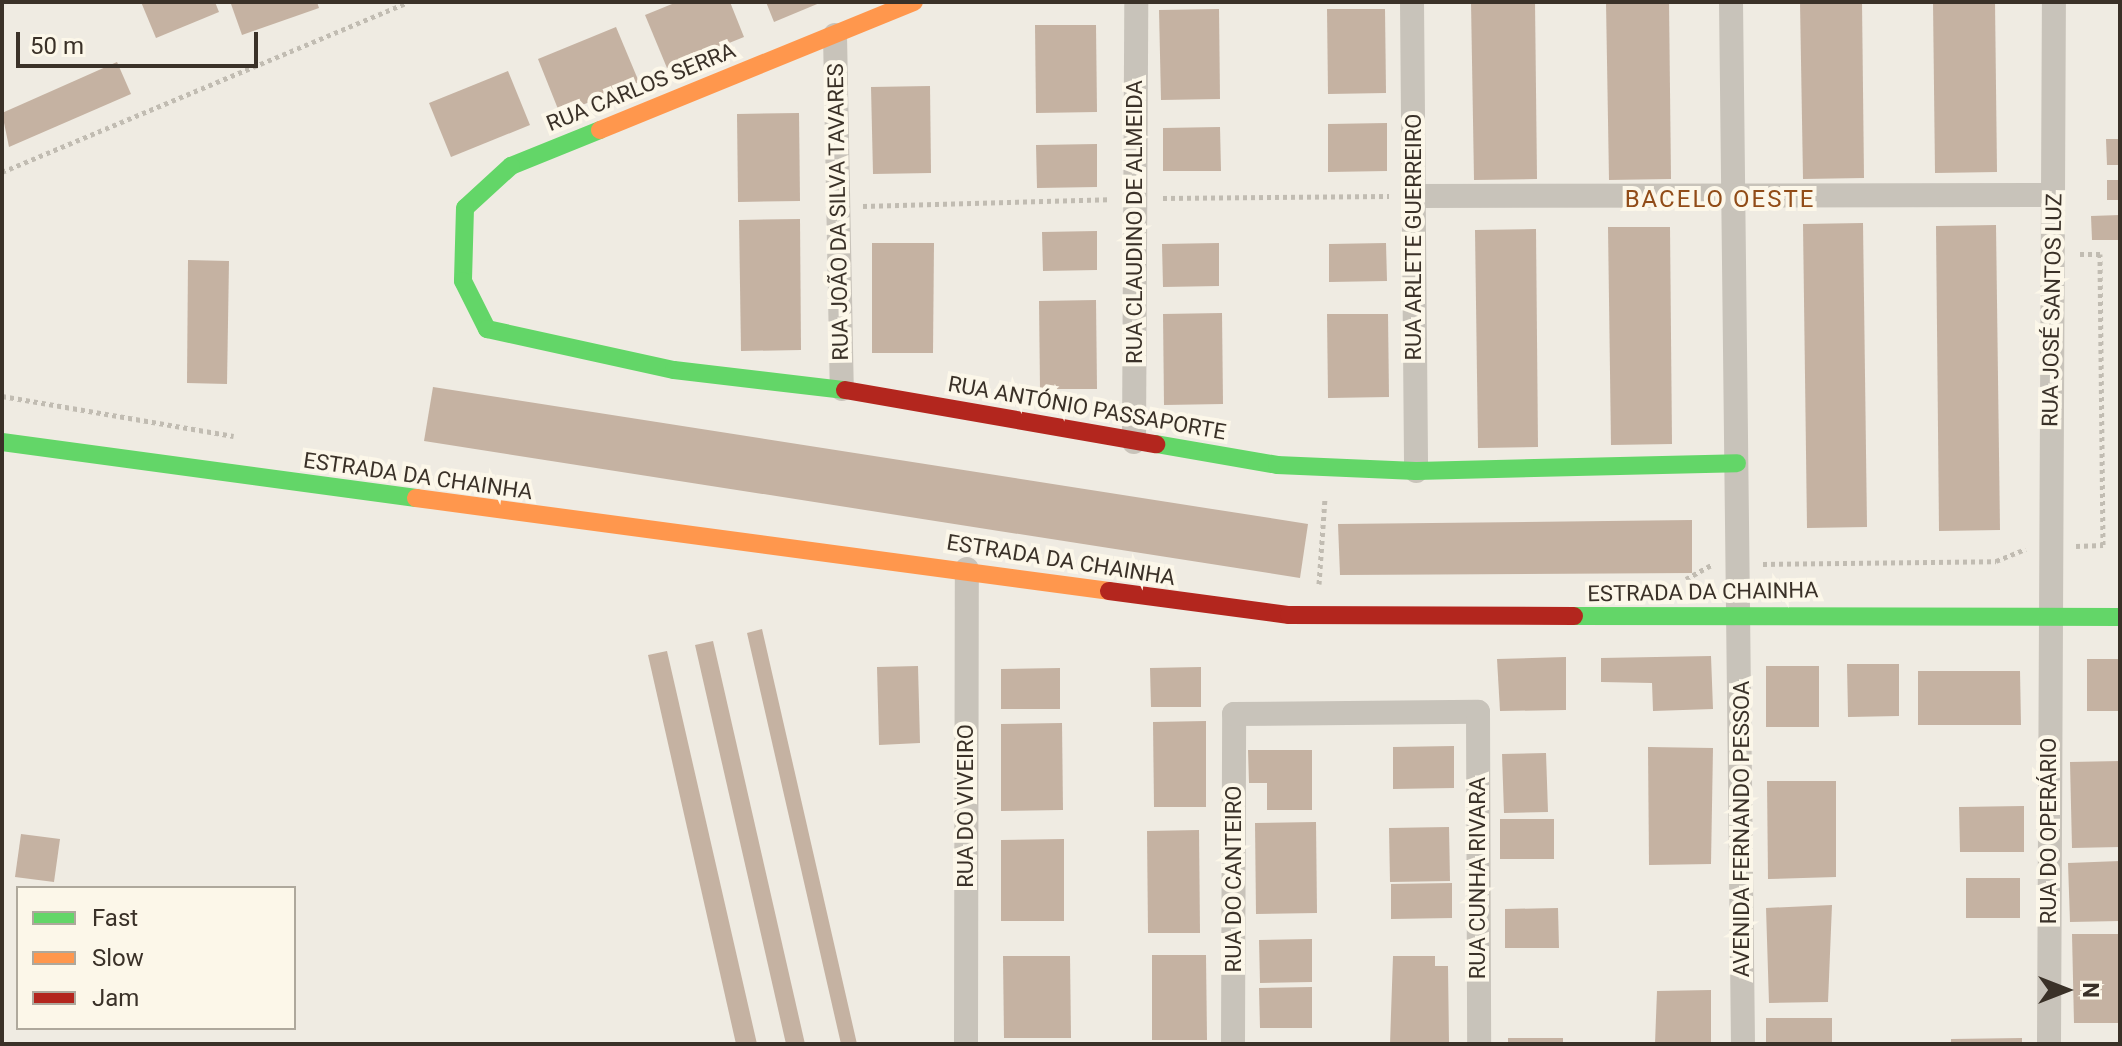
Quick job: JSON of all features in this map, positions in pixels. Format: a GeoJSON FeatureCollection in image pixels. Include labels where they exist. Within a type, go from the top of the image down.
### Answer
{"type":"FeatureCollection","features":[{"type":"Feature","properties":{"kind":"street","name":"RUA CARLOS SERRA"},"geometry":{"type":"LineString","coordinates":[[463,281],[465,208],[511,166],[914,2]]}},
{"type":"Feature","properties":{"kind":"street","name":"RUA CLAUDINO DE ALMEIDA"},"geometry":{"type":"LineString","coordinates":[[1134,442],[1136,2]]}},
{"type":"Feature","properties":{"kind":"street","name":"RUA ARLETE GUERREIRO"},"geometry":{"type":"LineString","coordinates":[[1412,2],[1416,471]]}},
{"type":"Feature","properties":{"kind":"street","name":"AVENIDA FERNANDO PESSOA"},"geometry":{"type":"LineString","coordinates":[[1731,2],[1743,1044]]}},
{"type":"Feature","properties":{"kind":"street","name":"RUA JOSÉ SANTOS LUZ"},"geometry":{"type":"LineString","coordinates":[[2049,618],[2054,2]]}},
{"type":"Feature","properties":{"kind":"street","name":"RUA JOÃO DA SILVA TAVARES"},"geometry":{"type":"LineString","coordinates":[[835,35],[842,389]]}},
{"type":"Feature","properties":{"kind":"street"},"geometry":{"type":"LineString","coordinates":[[1414,196],[2053,195]]}},
{"type":"Feature","properties":{"kind":"street","name":"RUA ANTÓNIO PASSAPORTE"},"geometry":{"type":"LineString","coordinates":[[463,281],[487,329],[674,370],[842,389],[1134,442],[1328,470],[1416,471],[1737,463]]}},
{"type":"Feature","properties":{"kind":"street","name":"ESTRADA DA CHAINHA"},"geometry":{"type":"LineString","coordinates":[[2,442],[1316,616],[1740,613],[2120,617]]}},
{"type":"Feature","properties":{"kind":"street","name":"RUA DO VIVEIRO"},"geometry":{"type":"LineString","coordinates":[[966,1044],[967,569]]}},
{"type":"Feature","properties":{"kind":"street","name":"RUA DO OPERÁRIO"},"geometry":{"type":"LineString","coordinates":[[2049,618],[2049,1044]]}},
{"type":"Feature","properties":{"kind":"street","name":"RUA DO CANTEIRO"},"geometry":{"type":"LineString","coordinates":[[1233,1044],[1234,714],[1478,712]]}},
{"type":"Feature","properties":{"kind":"street","name":"RUA CUNHA RIVARA"},"geometry":{"type":"LineString","coordinates":[[1478,712],[1479,1044]]}},
{"type":"Feature","properties":{"kind":"path"},"geometry":{"type":"LineString","coordinates":[[2,172],[408,2]]}},
{"type":"Feature","properties":{"kind":"path"},"geometry":{"type":"LineString","coordinates":[[838,207],[1135,198],[1414,196]]}},
{"type":"Feature","properties":{"kind":"path"},"geometry":{"type":"LineString","coordinates":[[1680,579],[1691,579],[1705,564],[1996,561],[2050,546],[2103,545],[2100,254],[2053,254]]}},
{"type":"Feature","properties":{"kind":"path"},"geometry":{"type":"LineString","coordinates":[[2,396],[248,438]]}},
{"type":"Feature","properties":{"kind":"path"},"geometry":{"type":"LineString","coordinates":[[1316,616],[1328,470]]}},
{"type":"Feature","properties":{"kind":"path"},"geometry":{"type":"LineString","coordinates":[[1310,583],[1334,583]]}},
{"type":"Feature","properties":{"kind":"building"},"geometry":{"type":"Polygon","coordinates":[[[141,2],[215,2],[219,12],[156,38],[141,2]]]}},
{"type":"Feature","properties":{"kind":"building"},"geometry":{"type":"Polygon","coordinates":[[[317,2],[319,8],[242,35],[231,4],[317,2]]]}},
{"type":"Feature","properties":{"kind":"building"},"geometry":{"type":"Polygon","coordinates":[[[677,2],[730,2],[744,37],[667,68],[645,15],[677,2]]]}},
{"type":"Feature","properties":{"kind":"building"},"geometry":{"type":"Polygon","coordinates":[[[766,2],[822,2],[774,22],[766,2]]]}},
{"type":"Feature","properties":{"kind":"building"},"geometry":{"type":"Polygon","coordinates":[[[1471,2],[1535,2],[1537,179],[1474,180],[1471,2]]]}},
{"type":"Feature","properties":{"kind":"building"},"geometry":{"type":"Polygon","coordinates":[[[1606,2],[1669,2],[1671,179],[1609,180],[1606,2]]]}},
{"type":"Feature","properties":{"kind":"building"},"geometry":{"type":"Polygon","coordinates":[[[1800,2],[1862,2],[1864,178],[1803,179],[1800,2]]]}},
{"type":"Feature","properties":{"kind":"building"},"geometry":{"type":"Polygon","coordinates":[[[1933,2],[1995,2],[1997,172],[1935,173],[1933,2]]]}},
{"type":"Feature","properties":{"kind":"building"},"geometry":{"type":"Polygon","coordinates":[[[1219,9],[1220,99],[1161,100],[1159,10],[1219,9]]]}},
{"type":"Feature","properties":{"kind":"building"},"geometry":{"type":"Polygon","coordinates":[[[1327,9],[1385,9],[1386,93],[1328,94],[1327,9]]]}},
{"type":"Feature","properties":{"kind":"building"},"geometry":{"type":"Polygon","coordinates":[[[1035,25],[1096,25],[1097,112],[1036,113],[1035,25]]]}},
{"type":"Feature","properties":{"kind":"building"},"geometry":{"type":"Polygon","coordinates":[[[616,27],[639,82],[560,114],[538,59],[616,27]]]}},
{"type":"Feature","properties":{"kind":"building"},"geometry":{"type":"Polygon","coordinates":[[[117,62],[131,94],[9,147],[2,113],[117,62]]]}},
{"type":"Feature","properties":{"kind":"building"},"geometry":{"type":"Polygon","coordinates":[[[508,71],[530,125],[451,157],[429,103],[508,71]]]}},
{"type":"Feature","properties":{"kind":"building"},"geometry":{"type":"Polygon","coordinates":[[[930,86],[931,173],[873,174],[871,87],[930,86]]]}},
{"type":"Feature","properties":{"kind":"building"},"geometry":{"type":"Polygon","coordinates":[[[799,113],[800,201],[738,202],[737,114],[799,113]]]}},
{"type":"Feature","properties":{"kind":"building"},"geometry":{"type":"Polygon","coordinates":[[[1387,123],[1387,171],[1328,172],[1328,124],[1387,123]]]}},
{"type":"Feature","properties":{"kind":"building"},"geometry":{"type":"Polygon","coordinates":[[[1220,127],[1221,171],[1163,171],[1163,128],[1220,127]]]}},
{"type":"Feature","properties":{"kind":"building"},"geometry":{"type":"Polygon","coordinates":[[[2106,139],[2120,139],[2120,165],[2107,165],[2106,139]]]}},
{"type":"Feature","properties":{"kind":"building"},"geometry":{"type":"Polygon","coordinates":[[[1097,144],[1097,187],[1037,188],[1036,145],[1097,144]]]}},
{"type":"Feature","properties":{"kind":"building"},"geometry":{"type":"Polygon","coordinates":[[[2107,180],[2120,180],[2120,200],[2107,200],[2107,180]]]}},
{"type":"Feature","properties":{"kind":"building"},"geometry":{"type":"Polygon","coordinates":[[[2120,215],[2120,240],[2092,240],[2091,216],[2120,215]]]}},
{"type":"Feature","properties":{"kind":"building"},"geometry":{"type":"Polygon","coordinates":[[[800,219],[801,350],[741,351],[739,220],[800,219]]]}},
{"type":"Feature","properties":{"kind":"building"},"geometry":{"type":"Polygon","coordinates":[[[1863,223],[1867,527],[1807,528],[1803,224],[1863,223]]]}},
{"type":"Feature","properties":{"kind":"building"},"geometry":{"type":"Polygon","coordinates":[[[1996,225],[2000,530],[1939,531],[1936,226],[1996,225]]]}},
{"type":"Feature","properties":{"kind":"building"},"geometry":{"type":"Polygon","coordinates":[[[1608,227],[1670,227],[1672,444],[1611,445],[1608,227]]]}},
{"type":"Feature","properties":{"kind":"building"},"geometry":{"type":"Polygon","coordinates":[[[1536,229],[1538,447],[1478,448],[1475,230],[1536,229]]]}},
{"type":"Feature","properties":{"kind":"building"},"geometry":{"type":"Polygon","coordinates":[[[1097,231],[1097,270],[1043,271],[1042,232],[1097,231]]]}},
{"type":"Feature","properties":{"kind":"building"},"geometry":{"type":"Polygon","coordinates":[[[872,243],[934,243],[933,353],[872,353],[872,243]]]}},
{"type":"Feature","properties":{"kind":"building"},"geometry":{"type":"Polygon","coordinates":[[[1219,243],[1219,286],[1163,287],[1162,244],[1219,243]]]}},
{"type":"Feature","properties":{"kind":"building"},"geometry":{"type":"Polygon","coordinates":[[[1386,243],[1387,281],[1329,282],[1329,244],[1386,243]]]}},
{"type":"Feature","properties":{"kind":"building"},"geometry":{"type":"Polygon","coordinates":[[[188,260],[229,261],[227,384],[187,383],[188,260]]]}},
{"type":"Feature","properties":{"kind":"building"},"geometry":{"type":"Polygon","coordinates":[[[1096,300],[1097,389],[1040,389],[1039,301],[1096,300]]]}},
{"type":"Feature","properties":{"kind":"building"},"geometry":{"type":"Polygon","coordinates":[[[1222,313],[1223,404],[1164,405],[1163,314],[1222,313]]]}},
{"type":"Feature","properties":{"kind":"building"},"geometry":{"type":"Polygon","coordinates":[[[1327,314],[1388,314],[1389,397],[1328,398],[1327,314]]]}},
{"type":"Feature","properties":{"kind":"building"},"geometry":{"type":"Polygon","coordinates":[[[433,387],[1308,524],[1300,578],[424,441],[433,387]]]}},
{"type":"Feature","properties":{"kind":"building"},"geometry":{"type":"Polygon","coordinates":[[[1692,520],[1692,573],[1340,575],[1338,524],[1692,520]]]}},
{"type":"Feature","properties":{"kind":"building"},"geometry":{"type":"Polygon","coordinates":[[[762,629],[857,1044],[841,1044],[747,633],[762,629]]]}},
{"type":"Feature","properties":{"kind":"building"},"geometry":{"type":"Polygon","coordinates":[[[713,641],[805,1044],[786,1044],[695,645],[713,641]]]}},
{"type":"Feature","properties":{"kind":"building"},"geometry":{"type":"Polygon","coordinates":[[[667,651],[757,1044],[736,1044],[648,655],[667,651]]]}},
{"type":"Feature","properties":{"kind":"building"},"geometry":{"type":"Polygon","coordinates":[[[1711,656],[1713,709],[1653,711],[1652,683],[1601,682],[1601,658],[1711,656]]]}},
{"type":"Feature","properties":{"kind":"building"},"geometry":{"type":"Polygon","coordinates":[[[1566,657],[1566,710],[1500,711],[1497,659],[1566,657]]]}},
{"type":"Feature","properties":{"kind":"building"},"geometry":{"type":"Polygon","coordinates":[[[2087,659],[2120,659],[2120,711],[2087,711],[2087,659]]]}},
{"type":"Feature","properties":{"kind":"building"},"geometry":{"type":"Polygon","coordinates":[[[1847,664],[1899,664],[1899,716],[1848,717],[1847,664]]]}},
{"type":"Feature","properties":{"kind":"building"},"geometry":{"type":"Polygon","coordinates":[[[918,666],[920,743],[879,745],[877,667],[918,666]]]}},
{"type":"Feature","properties":{"kind":"building"},"geometry":{"type":"Polygon","coordinates":[[[1766,666],[1819,666],[1819,727],[1766,727],[1766,666]]]}},
{"type":"Feature","properties":{"kind":"building"},"geometry":{"type":"Polygon","coordinates":[[[1201,667],[1201,707],[1151,707],[1150,668],[1201,667]]]}},
{"type":"Feature","properties":{"kind":"building"},"geometry":{"type":"Polygon","coordinates":[[[1060,668],[1060,709],[1001,709],[1001,669],[1060,668]]]}},
{"type":"Feature","properties":{"kind":"building"},"geometry":{"type":"Polygon","coordinates":[[[1918,671],[2020,671],[2021,725],[1918,725],[1918,671]]]}},
{"type":"Feature","properties":{"kind":"building"},"geometry":{"type":"Polygon","coordinates":[[[1206,721],[1206,807],[1154,807],[1153,722],[1206,721]]]}},
{"type":"Feature","properties":{"kind":"building"},"geometry":{"type":"Polygon","coordinates":[[[1062,723],[1063,810],[1001,811],[1001,724],[1062,723]]]}},
{"type":"Feature","properties":{"kind":"building"},"geometry":{"type":"Polygon","coordinates":[[[1454,746],[1454,788],[1393,789],[1393,747],[1454,746]]]}},
{"type":"Feature","properties":{"kind":"building"},"geometry":{"type":"Polygon","coordinates":[[[1648,747],[1713,748],[1711,864],[1649,865],[1648,747]]]}},
{"type":"Feature","properties":{"kind":"building"},"geometry":{"type":"Polygon","coordinates":[[[1248,750],[1312,750],[1312,810],[1267,810],[1267,783],[1249,783],[1248,750]]]}},
{"type":"Feature","properties":{"kind":"building"},"geometry":{"type":"Polygon","coordinates":[[[1546,753],[1548,812],[1504,813],[1502,754],[1546,753]]]}},
{"type":"Feature","properties":{"kind":"building"},"geometry":{"type":"Polygon","coordinates":[[[2120,761],[2120,847],[2072,848],[2070,762],[2120,761]]]}},
{"type":"Feature","properties":{"kind":"building"},"geometry":{"type":"Polygon","coordinates":[[[1767,781],[1836,781],[1836,877],[1768,879],[1767,781]]]}},
{"type":"Feature","properties":{"kind":"building"},"geometry":{"type":"Polygon","coordinates":[[[2024,806],[2024,852],[1960,852],[1959,807],[2024,806]]]}},
{"type":"Feature","properties":{"kind":"building"},"geometry":{"type":"Polygon","coordinates":[[[1500,819],[1554,819],[1554,859],[1500,859],[1500,819]]]}},
{"type":"Feature","properties":{"kind":"building"},"geometry":{"type":"Polygon","coordinates":[[[1316,822],[1317,913],[1256,914],[1255,823],[1316,822]]]}},
{"type":"Feature","properties":{"kind":"building"},"geometry":{"type":"Polygon","coordinates":[[[1449,827],[1450,881],[1390,882],[1389,828],[1449,827]]]}},
{"type":"Feature","properties":{"kind":"building"},"geometry":{"type":"Polygon","coordinates":[[[1199,830],[1200,933],[1148,933],[1147,831],[1199,830]]]}},
{"type":"Feature","properties":{"kind":"building"},"geometry":{"type":"Polygon","coordinates":[[[21,834],[60,839],[54,882],[15,877],[21,834]]]}},
{"type":"Feature","properties":{"kind":"building"},"geometry":{"type":"Polygon","coordinates":[[[1064,839],[1064,921],[1001,921],[1001,840],[1064,839]]]}},
{"type":"Feature","properties":{"kind":"building"},"geometry":{"type":"Polygon","coordinates":[[[2120,861],[2120,921],[2070,922],[2068,863],[2120,861]]]}},
{"type":"Feature","properties":{"kind":"building"},"geometry":{"type":"Polygon","coordinates":[[[1966,878],[2020,878],[2020,918],[1966,918],[1966,878]]]}},
{"type":"Feature","properties":{"kind":"building"},"geometry":{"type":"Polygon","coordinates":[[[1452,883],[1452,918],[1391,919],[1391,884],[1452,883]]]}},
{"type":"Feature","properties":{"kind":"building"},"geometry":{"type":"Polygon","coordinates":[[[1832,905],[1828,1002],[1769,1003],[1766,908],[1832,905]]]}},
{"type":"Feature","properties":{"kind":"building"},"geometry":{"type":"Polygon","coordinates":[[[1558,908],[1559,948],[1505,948],[1505,909],[1558,908]]]}},
{"type":"Feature","properties":{"kind":"building"},"geometry":{"type":"Polygon","coordinates":[[[2072,934],[2120,934],[2120,1023],[2074,1023],[2072,934]]]}},
{"type":"Feature","properties":{"kind":"building"},"geometry":{"type":"Polygon","coordinates":[[[1312,939],[1312,982],[1260,983],[1259,940],[1312,939]]]}},
{"type":"Feature","properties":{"kind":"building"},"geometry":{"type":"Polygon","coordinates":[[[1152,955],[1206,955],[1207,1040],[1152,1040],[1152,955]]]}},
{"type":"Feature","properties":{"kind":"building"},"geometry":{"type":"Polygon","coordinates":[[[1003,956],[1070,956],[1071,1038],[1004,1038],[1003,956]]]}},
{"type":"Feature","properties":{"kind":"building"},"geometry":{"type":"Polygon","coordinates":[[[1393,956],[1435,956],[1435,966],[1448,966],[1449,1043],[1390,1044],[1393,956]]]}},
{"type":"Feature","properties":{"kind":"building"},"geometry":{"type":"Polygon","coordinates":[[[1312,987],[1312,1028],[1260,1028],[1259,988],[1312,987]]]}},
{"type":"Feature","properties":{"kind":"building"},"geometry":{"type":"Polygon","coordinates":[[[1711,990],[1711,1044],[1655,1044],[1657,991],[1711,990]]]}},
{"type":"Feature","properties":{"kind":"building"},"geometry":{"type":"Polygon","coordinates":[[[1766,1018],[1832,1018],[1832,1044],[1766,1044],[1766,1018]]]}},
{"type":"Feature","properties":{"kind":"building"},"geometry":{"type":"Polygon","coordinates":[[[1508,1038],[1563,1038],[1563,1044],[1508,1044],[1508,1038]]]}},
{"type":"Feature","properties":{"kind":"building"},"geometry":{"type":"Polygon","coordinates":[[[2022,1038],[2022,1044],[1951,1044],[1951,1039],[2022,1038]]]}},
{"type":"Feature","properties":{"kind":"traffic: fast"},"geometry":{"type":"LineString","coordinates":[[600,130],[511,166],[465,208],[463,281],[487,329],[674,370],[845,390]]}},
{"type":"Feature","properties":{"kind":"traffic: fast"},"geometry":{"type":"LineString","coordinates":[[2,442],[416,498]]}},
{"type":"Feature","properties":{"kind":"traffic: fast"},"geometry":{"type":"LineString","coordinates":[[1156,444],[1277,465],[1416,471],[1737,463]]}},
{"type":"Feature","properties":{"kind":"traffic: fast"},"geometry":{"type":"LineString","coordinates":[[1574,616],[2120,617]]}},
{"type":"Feature","properties":{"kind":"traffic: slow"},"geometry":{"type":"LineString","coordinates":[[600,130],[914,2]]}},
{"type":"Feature","properties":{"kind":"traffic: slow"},"geometry":{"type":"LineString","coordinates":[[416,498],[1109,591]]}},
{"type":"Feature","properties":{"kind":"traffic: jam"},"geometry":{"type":"LineString","coordinates":[[845,390],[1156,444]]}},
{"type":"Feature","properties":{"kind":"traffic: jam"},"geometry":{"type":"LineString","coordinates":[[1109,591],[1289,615],[1574,616]]}},
{"type":"Feature","properties":{"kind":"district","name":"BACELO OESTE"},"geometry":{"type":"Point","coordinates":[1720,200]}}]}
